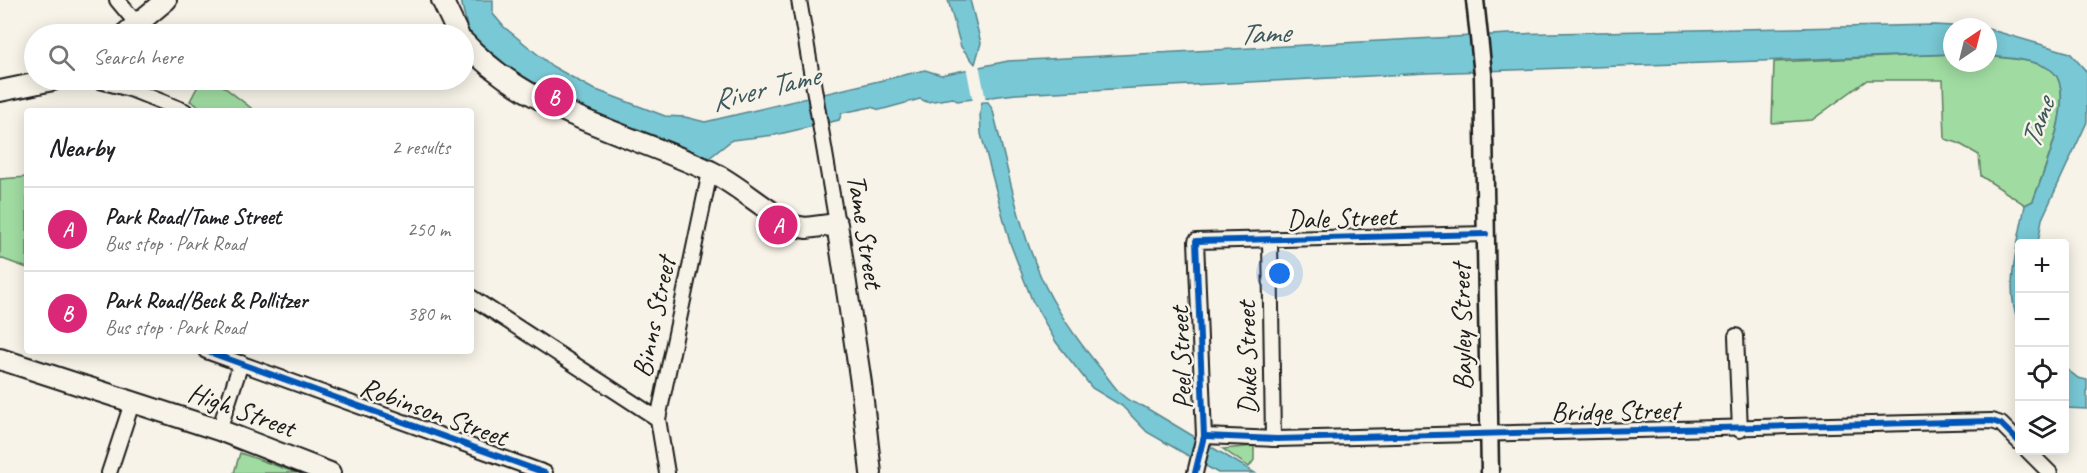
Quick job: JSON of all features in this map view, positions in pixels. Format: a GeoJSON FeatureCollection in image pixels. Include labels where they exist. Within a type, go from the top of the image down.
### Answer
{"type":"FeatureCollection","features":[{"type":"Feature","properties":{"kind":"main road"},"geometry":{"type":"LineString","coordinates":[[137,24],[166,0]]}},
{"type":"Feature","properties":{"kind":"main road"},"geometry":{"type":"LineString","coordinates":[[442,0],[453,24]]}},
{"type":"Feature","properties":{"kind":"main road"},"geometry":{"type":"LineString","coordinates":[[474,51],[500,75],[564,112],[710,172],[795,226],[806,228],[837,224]]}},
{"type":"Feature","properties":{"kind":"main road"},"geometry":{"type":"LineString","coordinates":[[0,91],[24,86]]}},
{"type":"Feature","properties":{"kind":"main road","name":"Tame Street"},"geometry":{"type":"LineString","coordinates":[[837,224],[861,383],[871,473]]}},
{"type":"Feature","properties":{"kind":"main road","name":"High Street"},"geometry":{"type":"LineString","coordinates":[[0,358],[133,400],[330,473]]}},
{"type":"Feature","properties":{"kind":"street"},"geometry":{"type":"LineString","coordinates":[[117,0],[129,24]]}},
{"type":"Feature","properties":{"kind":"street","name":"Tame Street"},"geometry":{"type":"LineString","coordinates":[[799,0],[837,224]]}},
{"type":"Feature","properties":{"kind":"street","name":"Bayley Street"},"geometry":{"type":"LineString","coordinates":[[1475,0],[1480,29],[1483,74],[1490,473]]}},
{"type":"Feature","properties":{"kind":"street"},"geometry":{"type":"LineString","coordinates":[[132,90],[178,108]]}},
{"type":"Feature","properties":{"kind":"street","name":"Binns Street"},"geometry":{"type":"LineString","coordinates":[[667,473],[658,419],[710,172]]}},
{"type":"Feature","properties":{"kind":"street","name":"Dale Street"},"geometry":{"type":"LineString","coordinates":[[1196,241],[1486,234]]}},
{"type":"Feature","properties":{"kind":"street","name":"Duke Street"},"geometry":{"type":"LineString","coordinates":[[1270,240],[1273,439]]}},
{"type":"Feature","properties":{"kind":"street","name":"Peel Street"},"geometry":{"type":"LineString","coordinates":[[1196,241],[1204,436],[1196,471]]}},
{"type":"Feature","properties":{"kind":"street"},"geometry":{"type":"LineString","coordinates":[[474,299],[658,419]]}},
{"type":"Feature","properties":{"kind":"street"},"geometry":{"type":"LineString","coordinates":[[1736,336],[1740,430]]}},
{"type":"Feature","properties":{"kind":"street","name":"Robinson Street"},"geometry":{"type":"LineString","coordinates":[[215,354],[545,473]]}},
{"type":"Feature","properties":{"kind":"street"},"geometry":{"type":"LineString","coordinates":[[219,430],[241,363]]}},
{"type":"Feature","properties":{"kind":"street"},"geometry":{"type":"LineString","coordinates":[[109,473],[133,400]]}},
{"type":"Feature","properties":{"kind":"street","name":"Bridge Street"},"geometry":{"type":"LineString","coordinates":[[1204,436],[1273,439],[1491,432],[1740,430],[1992,421],[2001,424],[2015,439]]}},
{"type":"Feature","properties":{"kind":"street"},"geometry":{"type":"LineString","coordinates":[[2032,455],[2050,473]]}},
{"type":"Feature","properties":{"kind":"green space"},"geometry":{"type":"Polygon","coordinates":[[[1943,54],[1943,72],[1997,72],[1997,57],[2044,66],[2051,70],[2059,81],[2060,114],[2050,153],[2033,201],[2025,205],[1981,176],[1979,155],[1958,143],[1945,139],[1943,80],[1867,80],[1812,120],[1772,123],[1774,62],[1943,54]]]}},
{"type":"Feature","properties":{"kind":"green space"},"geometry":{"type":"Polygon","coordinates":[[[196,90],[228,90],[251,108],[201,108],[190,101],[196,90]]]}},
{"type":"Feature","properties":{"kind":"green space"},"geometry":{"type":"Polygon","coordinates":[[[24,177],[24,267],[0,258],[0,179],[24,177]]]}},
{"type":"Feature","properties":{"kind":"green space"},"geometry":{"type":"Polygon","coordinates":[[[1254,446],[1254,460],[1249,467],[1223,449],[1254,446]]]}},
{"type":"Feature","properties":{"kind":"green space"},"geometry":{"type":"Polygon","coordinates":[[[240,453],[297,473],[234,473],[240,453]]]}},
{"type":"Feature","properties":{"kind":"water"},"geometry":{"type":"Polygon","coordinates":[[[461,0],[493,0],[493,14],[504,27],[552,66],[591,88],[665,116],[685,117],[705,122],[925,70],[941,75],[1008,61],[1509,34],[1934,25],[1943,25],[1943,54],[1427,73],[1016,94],[957,101],[953,98],[927,102],[920,99],[880,110],[871,107],[842,113],[839,120],[775,135],[732,140],[708,159],[601,116],[546,90],[510,68],[474,37],[474,24],[466,24],[461,0]]]}},
{"type":"Feature","properties":{"kind":"water"},"geometry":{"type":"Polygon","coordinates":[[[948,0],[970,0],[981,43],[975,64],[961,47],[948,0]]]}},
{"type":"Feature","properties":{"kind":"water"},"geometry":{"type":"Polygon","coordinates":[[[1997,32],[2070,53],[2087,72],[2087,122],[2042,219],[2039,239],[2018,239],[2025,205],[2033,201],[2056,133],[2061,95],[2059,80],[2051,70],[2037,63],[1997,57],[1997,32]]]}},
{"type":"Feature","properties":{"kind":"water"},"geometry":{"type":"Polygon","coordinates":[[[982,102],[988,102],[993,111],[1014,195],[1033,257],[1053,302],[1075,336],[1123,396],[1255,473],[1218,473],[1147,432],[1122,406],[1092,388],[1056,342],[1032,300],[1010,243],[981,134],[982,102]]]}},
{"type":"Feature","properties":{"kind":"water"},"geometry":{"type":"Polygon","coordinates":[[[2015,257],[2015,313],[2012,295],[2015,257]]]}},
{"type":"Feature","properties":{"kind":"water"},"geometry":{"type":"Polygon","coordinates":[[[2069,371],[2078,378],[2087,380],[2087,409],[2069,408],[2069,371]]]}},
{"type":"Feature","properties":{"kind":"pier"},"geometry":{"type":"Polygon","coordinates":[[[979,64],[986,101],[973,102],[966,66],[979,64]]]}},
{"type":"Feature","properties":{"kind":"cycle path"},"geometry":{"type":"LineString","coordinates":[[1195,473],[1204,436],[1196,241],[1486,234]]}},
{"type":"Feature","properties":{"kind":"cycle path"},"geometry":{"type":"LineString","coordinates":[[214,354],[545,473]]}},
{"type":"Feature","properties":{"kind":"cycle path"},"geometry":{"type":"LineString","coordinates":[[1204,436],[1277,439],[1992,421],[2001,424],[2015,438]]}},
{"type":"Feature","properties":{"kind":"place","name":"Park Road/Beck & Pollitzer"},"geometry":{"type":"Point","coordinates":[554,97]}},
{"type":"Feature","properties":{"kind":"place","name":"Park Road/Tame Street"},"geometry":{"type":"Point","coordinates":[778,225]}},
{"type":"Feature","properties":{"kind":"water label","name":"Tame"},"geometry":{"type":"Point","coordinates":[1264,33]}},
{"type":"Feature","properties":{"kind":"water label","name":"River Tame"},"geometry":{"type":"Point","coordinates":[765,88]}},
{"type":"Feature","properties":{"kind":"water label","name":"Tame"},"geometry":{"type":"Point","coordinates":[2037,123]}}]}
